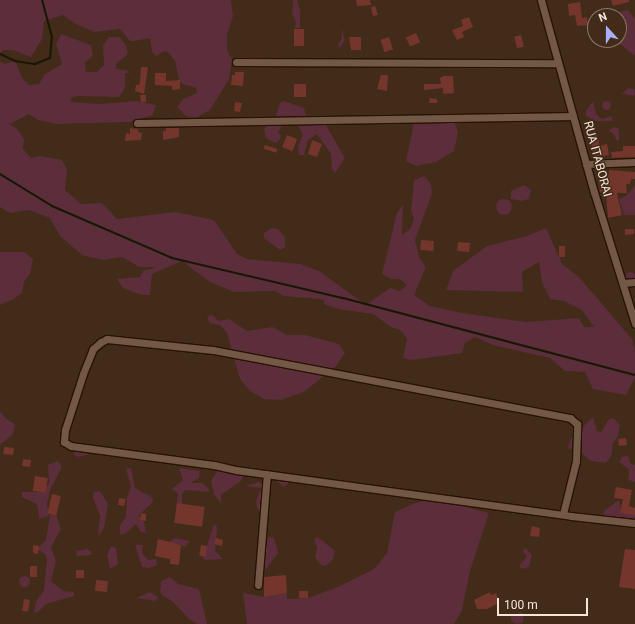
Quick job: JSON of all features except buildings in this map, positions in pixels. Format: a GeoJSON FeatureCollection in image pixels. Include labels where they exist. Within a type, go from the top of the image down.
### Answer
{"type":"FeatureCollection","features":[{"type":"Feature","properties":{"kind":"street","name":"RUA ITABORAI"},"geometry":{"type":"LineString","coordinates":[[540,0],[586,164],[635,324]]}},
{"type":"Feature","properties":{"kind":"street"},"geometry":{"type":"LineString","coordinates":[[236,62],[557,63]]}},
{"type":"Feature","properties":{"kind":"street"},"geometry":{"type":"LineString","coordinates":[[137,123],[573,116]]}},
{"type":"Feature","properties":{"kind":"street"},"geometry":{"type":"LineString","coordinates":[[586,164],[635,162]]}},
{"type":"Feature","properties":{"kind":"street"},"geometry":{"type":"LineString","coordinates":[[623,283],[635,282]]}},
{"type":"Feature","properties":{"kind":"street"},"geometry":{"type":"LineString","coordinates":[[563,514],[576,461],[577,424],[570,418],[213,350],[107,339],[93,349],[69,416],[64,442],[66,445],[267,474],[563,514],[635,523]]}},
{"type":"Feature","properties":{"kind":"street"},"geometry":{"type":"LineString","coordinates":[[258,585],[267,474]]}},
{"type":"Feature","properties":{"kind":"shaded area"},"geometry":{"type":"Polygon","coordinates":[[[0,0],[231,0],[233,16],[227,35],[227,50],[232,59],[229,79],[210,110],[197,117],[187,117],[177,107],[183,99],[197,93],[196,88],[183,84],[179,80],[175,61],[169,53],[164,51],[156,56],[152,52],[150,38],[130,41],[120,29],[94,32],[76,24],[63,15],[44,21],[42,39],[31,57],[13,50],[3,50],[0,54],[0,0]]]}},
{"type":"Feature","properties":{"kind":"shaded area"},"geometry":{"type":"Polygon","coordinates":[[[293,0],[297,0],[300,10],[300,28],[295,28],[296,22],[292,13],[293,0]]]}},
{"type":"Feature","properties":{"kind":"shaded area"},"geometry":{"type":"Polygon","coordinates":[[[627,10],[635,19],[635,56],[625,48],[627,48],[627,10]]]}},
{"type":"Feature","properties":{"kind":"shaded area"},"geometry":{"type":"Polygon","coordinates":[[[341,27],[345,40],[340,48],[338,45],[342,37],[341,27]]]}},
{"type":"Feature","properties":{"kind":"shaded area"},"geometry":{"type":"Polygon","coordinates":[[[61,34],[91,45],[93,56],[85,62],[86,72],[97,72],[104,65],[103,45],[109,37],[119,37],[126,45],[128,54],[116,64],[116,69],[126,70],[130,73],[125,73],[125,88],[119,97],[78,96],[72,97],[70,102],[100,104],[136,101],[156,105],[153,115],[129,122],[57,124],[38,120],[29,114],[10,124],[18,130],[24,139],[23,149],[31,158],[41,156],[62,160],[67,169],[65,190],[81,204],[102,203],[117,219],[175,212],[214,220],[237,254],[247,259],[300,264],[319,271],[366,305],[390,288],[400,291],[407,285],[400,279],[391,279],[382,274],[397,213],[403,205],[402,235],[410,229],[414,219],[411,210],[414,180],[424,176],[431,184],[432,194],[415,240],[420,259],[426,267],[414,295],[430,306],[462,313],[526,322],[579,318],[584,327],[594,327],[582,310],[564,301],[550,299],[542,282],[539,262],[522,272],[523,292],[446,290],[453,271],[487,246],[527,236],[546,228],[562,264],[578,276],[632,339],[635,351],[635,378],[626,395],[593,389],[585,372],[565,371],[550,358],[493,345],[475,337],[465,343],[462,353],[412,360],[403,358],[407,338],[400,330],[391,327],[373,314],[338,309],[324,304],[324,300],[284,296],[275,291],[234,292],[210,282],[182,261],[152,274],[150,295],[141,295],[123,288],[117,279],[140,277],[143,271],[157,267],[139,267],[122,257],[103,260],[82,255],[60,236],[50,218],[29,210],[10,213],[0,207],[0,61],[5,64],[15,61],[22,78],[29,85],[39,84],[45,74],[62,64],[56,44],[61,34]]]}},
{"type":"Feature","properties":{"kind":"shaded area"},"geometry":{"type":"Polygon","coordinates":[[[628,88],[634,89],[635,96],[622,94],[628,88]]]}},
{"type":"Feature","properties":{"kind":"shaded area"},"geometry":{"type":"Polygon","coordinates":[[[284,101],[304,108],[308,122],[313,125],[321,119],[327,127],[345,158],[335,173],[332,169],[331,154],[317,134],[308,140],[304,155],[299,155],[298,145],[303,135],[296,122],[283,124],[278,132],[281,136],[279,141],[275,143],[266,138],[264,129],[275,118],[280,103],[284,101]]]}},
{"type":"Feature","properties":{"kind":"shaded area"},"geometry":{"type":"Polygon","coordinates":[[[593,101],[596,114],[602,119],[612,116],[612,121],[596,121],[586,116],[586,111],[593,101]]]}},
{"type":"Feature","properties":{"kind":"shaded area"},"geometry":{"type":"Polygon","coordinates":[[[604,101],[608,101],[610,105],[608,109],[604,109],[602,107],[602,103],[604,101]]]}},
{"type":"Feature","properties":{"kind":"shaded area"},"geometry":{"type":"Polygon","coordinates":[[[454,121],[458,132],[454,151],[436,162],[416,166],[406,161],[414,123],[454,121]]]}},
{"type":"Feature","properties":{"kind":"shaded area"},"geometry":{"type":"Polygon","coordinates":[[[614,127],[618,128],[619,131],[619,140],[617,141],[613,133],[608,131],[614,127]]]}},
{"type":"Feature","properties":{"kind":"shaded area"},"geometry":{"type":"Polygon","coordinates":[[[524,185],[531,190],[529,199],[521,201],[511,199],[511,191],[524,185]]]}},
{"type":"Feature","properties":{"kind":"shaded area"},"geometry":{"type":"Polygon","coordinates":[[[635,185],[635,215],[624,215],[619,199],[627,195],[635,185]]]}},
{"type":"Feature","properties":{"kind":"shaded area"},"geometry":{"type":"Polygon","coordinates":[[[504,199],[510,201],[512,207],[510,213],[504,215],[498,213],[496,207],[498,201],[504,199]]]}},
{"type":"Feature","properties":{"kind":"shaded area"},"geometry":{"type":"Polygon","coordinates":[[[272,228],[278,229],[285,237],[285,247],[280,250],[264,238],[264,233],[272,228]]]}},
{"type":"Feature","properties":{"kind":"shaded area"},"geometry":{"type":"Polygon","coordinates":[[[0,252],[24,252],[33,259],[30,274],[24,282],[22,293],[14,299],[0,305],[0,252]]]}},
{"type":"Feature","properties":{"kind":"shaded area"},"geometry":{"type":"Polygon","coordinates":[[[630,271],[635,276],[630,281],[625,276],[630,271]]]}},
{"type":"Feature","properties":{"kind":"shaded area"},"geometry":{"type":"Polygon","coordinates":[[[211,314],[219,321],[229,319],[247,331],[273,327],[287,335],[305,335],[339,344],[345,353],[336,366],[304,392],[280,400],[264,399],[250,391],[240,379],[227,333],[220,325],[210,323],[207,318],[211,314]]]}},
{"type":"Feature","properties":{"kind":"shaded area"},"geometry":{"type":"Polygon","coordinates":[[[0,411],[6,419],[15,424],[13,434],[0,445],[0,411]]]}},
{"type":"Feature","properties":{"kind":"shaded area"},"geometry":{"type":"Polygon","coordinates":[[[593,417],[597,431],[601,432],[609,419],[613,418],[620,425],[618,436],[612,444],[612,454],[606,463],[591,461],[583,454],[568,448],[571,438],[593,417]]]}},
{"type":"Feature","properties":{"kind":"shaded area"},"geometry":{"type":"Polygon","coordinates":[[[74,452],[94,453],[79,457],[74,455],[74,452]]]}},
{"type":"Feature","properties":{"kind":"shaded area"},"geometry":{"type":"Polygon","coordinates":[[[628,456],[630,463],[635,465],[635,482],[628,480],[629,469],[619,462],[622,457],[628,456]]]}},
{"type":"Feature","properties":{"kind":"shaded area"},"geometry":{"type":"Polygon","coordinates":[[[57,461],[61,464],[61,469],[50,490],[47,504],[49,516],[39,519],[37,504],[22,497],[22,492],[43,492],[49,483],[48,465],[57,461]]]}},
{"type":"Feature","properties":{"kind":"shaded area"},"geometry":{"type":"Polygon","coordinates":[[[131,468],[135,488],[153,498],[152,503],[139,515],[144,522],[146,533],[141,532],[136,524],[125,534],[120,535],[120,525],[126,517],[127,497],[131,487],[126,469],[131,468]]]}},
{"type":"Feature","properties":{"kind":"shaded area"},"geometry":{"type":"Polygon","coordinates":[[[179,468],[200,471],[199,478],[190,483],[202,483],[209,489],[209,492],[185,490],[182,494],[182,505],[176,509],[178,494],[172,489],[183,480],[179,468]]]}},
{"type":"Feature","properties":{"kind":"shaded area"},"geometry":{"type":"Polygon","coordinates":[[[218,469],[243,476],[241,481],[221,495],[221,504],[214,494],[211,481],[218,469]]]}},
{"type":"Feature","properties":{"kind":"shaded area"},"geometry":{"type":"Polygon","coordinates":[[[273,478],[287,479],[291,481],[284,487],[273,478]]]}},
{"type":"Feature","properties":{"kind":"shaded area"},"geometry":{"type":"Polygon","coordinates":[[[259,482],[263,485],[261,512],[257,508],[256,501],[261,488],[246,486],[259,482]]]}},
{"type":"Feature","properties":{"kind":"shaded area"},"geometry":{"type":"Polygon","coordinates":[[[100,491],[108,504],[104,528],[98,537],[100,516],[93,498],[94,492],[100,491]]]}},
{"type":"Feature","properties":{"kind":"shaded area"},"geometry":{"type":"Polygon","coordinates":[[[432,498],[489,513],[470,571],[462,610],[454,624],[247,624],[243,593],[264,597],[287,593],[287,599],[308,598],[338,587],[374,569],[387,553],[395,512],[432,498]]]}},
{"type":"Feature","properties":{"kind":"shaded area"},"geometry":{"type":"Polygon","coordinates":[[[619,500],[622,514],[635,507],[635,521],[602,517],[605,510],[619,500]]]}},
{"type":"Feature","properties":{"kind":"shaded area"},"geometry":{"type":"Polygon","coordinates":[[[56,514],[61,529],[51,547],[56,561],[51,581],[63,591],[74,592],[74,596],[46,604],[39,611],[34,613],[36,602],[44,590],[47,559],[45,554],[37,549],[46,540],[50,515],[56,514]]]}},
{"type":"Feature","properties":{"kind":"shaded area"},"geometry":{"type":"Polygon","coordinates":[[[214,524],[217,527],[215,551],[223,559],[205,560],[203,558],[214,524]]]}},
{"type":"Feature","properties":{"kind":"shaded area"},"geometry":{"type":"Polygon","coordinates":[[[269,537],[274,538],[278,553],[264,572],[264,545],[269,537]]]}},
{"type":"Feature","properties":{"kind":"shaded area"},"geometry":{"type":"Polygon","coordinates":[[[318,537],[335,551],[333,559],[326,566],[321,565],[315,558],[317,548],[314,539],[318,537]]]}},
{"type":"Feature","properties":{"kind":"shaded area"},"geometry":{"type":"Polygon","coordinates":[[[175,538],[190,541],[185,547],[177,543],[167,559],[165,552],[168,542],[175,538]]]}},
{"type":"Feature","properties":{"kind":"shaded area"},"geometry":{"type":"Polygon","coordinates":[[[135,545],[143,545],[142,553],[148,560],[156,559],[157,565],[149,568],[142,567],[135,545]]]}},
{"type":"Feature","properties":{"kind":"shaded area"},"geometry":{"type":"Polygon","coordinates":[[[111,546],[116,548],[118,564],[110,569],[107,555],[111,546]]]}},
{"type":"Feature","properties":{"kind":"shaded area"},"geometry":{"type":"Polygon","coordinates":[[[524,547],[532,555],[529,567],[522,569],[519,566],[527,556],[523,552],[524,547]]]}},
{"type":"Feature","properties":{"kind":"shaded area"},"geometry":{"type":"Polygon","coordinates":[[[87,549],[92,552],[91,555],[77,556],[76,551],[87,549]]]}},
{"type":"Feature","properties":{"kind":"shaded area"},"geometry":{"type":"Polygon","coordinates":[[[24,575],[28,577],[30,581],[28,585],[24,587],[20,585],[18,581],[20,577],[24,575]]]}},
{"type":"Feature","properties":{"kind":"shaded area"},"geometry":{"type":"Polygon","coordinates":[[[170,577],[178,584],[199,589],[207,624],[197,624],[189,619],[172,601],[163,596],[160,592],[161,581],[170,577]]]}},
{"type":"Feature","properties":{"kind":"shaded area"},"geometry":{"type":"Polygon","coordinates":[[[150,592],[158,597],[156,601],[136,598],[150,592]]]}},
{"type":"Feature","properties":{"kind":"shaded area"},"geometry":{"type":"Polygon","coordinates":[[[520,611],[524,614],[523,622],[517,624],[511,621],[511,616],[518,615],[520,611]]]}},
{"type":"Feature","properties":{"kind":"waterway"},"geometry":{"type":"LineString","coordinates":[[0,54],[15,61],[35,64],[50,58],[52,37],[42,0]]}},
{"type":"Feature","properties":{"kind":"waterway"},"geometry":{"type":"LineString","coordinates":[[0,174],[52,206],[172,258],[343,298],[635,375]]}}]}
